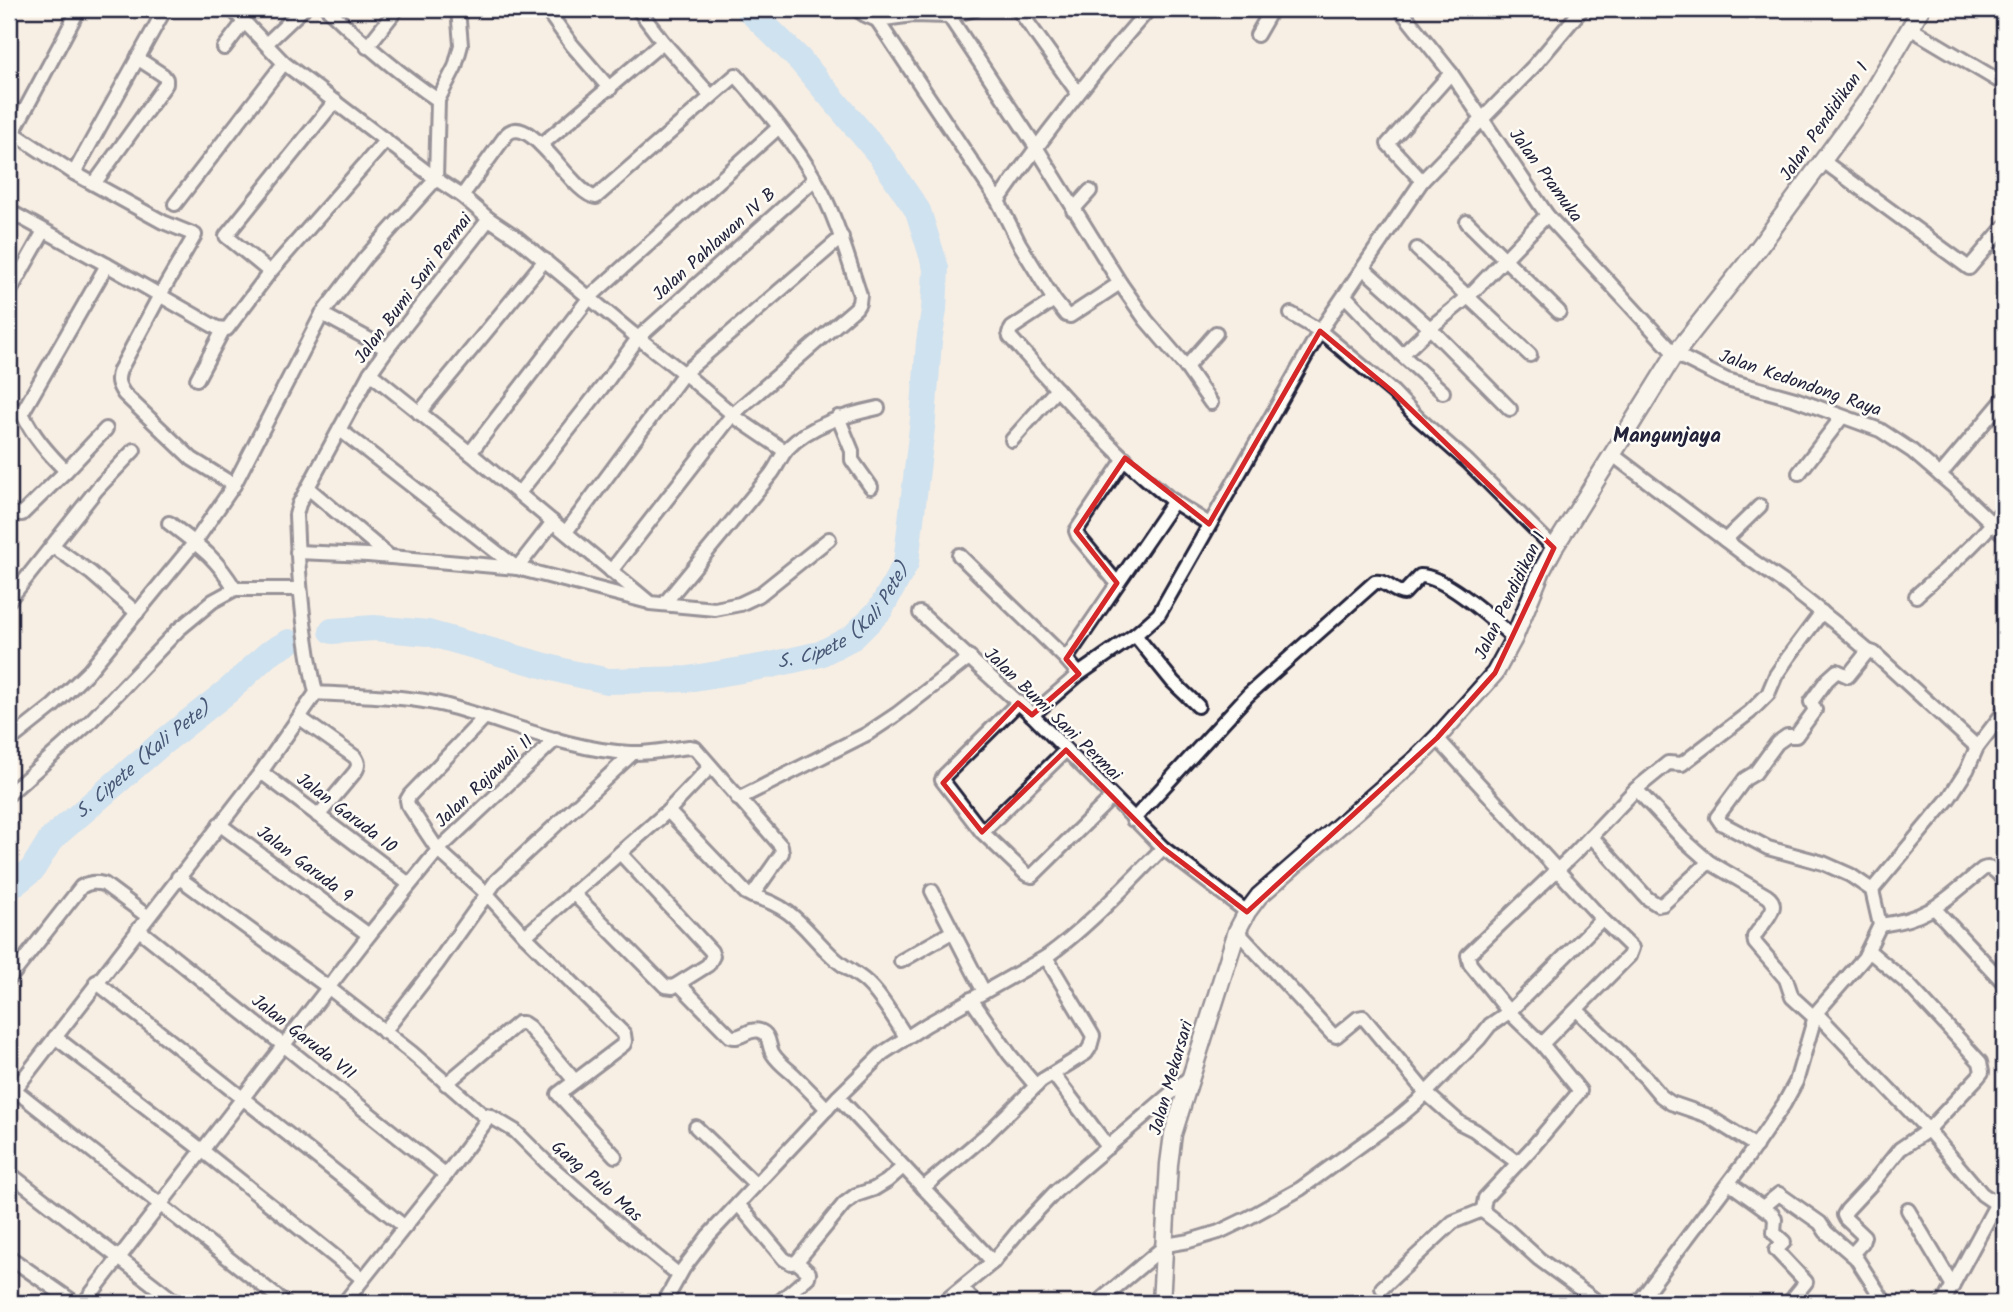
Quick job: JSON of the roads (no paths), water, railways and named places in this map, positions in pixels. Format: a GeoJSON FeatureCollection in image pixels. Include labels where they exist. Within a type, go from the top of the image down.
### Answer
{"type":"FeatureCollection","features":[{"type":"Feature","properties":{"kind":"street"},"geometry":{"type":"LineString","coordinates":[[79,9],[10,134],[163,222],[195,235],[120,370],[118,385],[124,394],[192,459],[234,485]]}},
{"type":"Feature","properties":{"kind":"street"},"geometry":{"type":"LineString","coordinates":[[74,173],[164,9]]}},
{"type":"Feature","properties":{"kind":"street","name":"Jalan Bumi Sani Permai"},"geometry":{"type":"LineString","coordinates":[[232,9],[284,63],[489,219],[370,373],[296,515],[302,608],[316,693]]}},
{"type":"Feature","properties":{"kind":"street"},"geometry":{"type":"LineString","coordinates":[[266,44],[303,9]]}},
{"type":"Feature","properties":{"kind":"street"},"geometry":{"type":"LineString","coordinates":[[328,9],[367,47],[438,100]]}},
{"type":"Feature","properties":{"kind":"street"},"geometry":{"type":"LineString","coordinates":[[367,47],[397,9]]}},
{"type":"Feature","properties":{"kind":"street"},"geometry":{"type":"LineString","coordinates":[[9,741],[53,706],[89,671],[195,542],[234,485],[322,314],[365,258],[436,179],[438,100],[455,67],[461,45],[458,9]]}},
{"type":"Feature","properties":{"kind":"street"},"geometry":{"type":"LineString","coordinates":[[546,9],[572,45],[610,89]]}},
{"type":"Feature","properties":{"kind":"street"},"geometry":{"type":"LineString","coordinates":[[638,9],[711,96]]}},
{"type":"Feature","properties":{"kind":"street"},"geometry":{"type":"LineString","coordinates":[[856,9],[877,20],[913,15],[949,16],[975,9]]}},
{"type":"Feature","properties":{"kind":"street"},"geometry":{"type":"LineString","coordinates":[[1018,9],[1078,93]]}},
{"type":"Feature","properties":{"kind":"street"},"geometry":{"type":"LineString","coordinates":[[999,201],[1078,93],[1149,9]]}},
{"type":"Feature","properties":{"kind":"street"},"geometry":{"type":"LineString","coordinates":[[1257,35],[1272,9]]}},
{"type":"Feature","properties":{"kind":"street","name":"Jalan Pramuka"},"geometry":{"type":"LineString","coordinates":[[1400,9],[1451,73],[1547,215],[1675,354]]}},
{"type":"Feature","properties":{"kind":"street"},"geometry":{"type":"LineString","coordinates":[[1032,715],[1079,674],[1135,635],[1158,614],[1320,331],[1422,181],[1534,66],[1582,9]]}},
{"type":"Feature","properties":{"kind":"street","name":"Jalan Pendidikan 1"},"geometry":{"type":"LineString","coordinates":[[1247,912],[1259,896],[1437,738],[1495,673],[1514,638],[1554,548],[1675,354],[1757,250],[1866,102],[1921,9]]}},
{"type":"Feature","properties":{"kind":"street"},"geometry":{"type":"LineString","coordinates":[[949,16],[1036,147],[1120,283],[1211,403]]}},
{"type":"Feature","properties":{"kind":"street"},"geometry":{"type":"LineString","coordinates":[[877,20],[999,201],[1019,243],[1066,316],[1120,283]]}},
{"type":"Feature","properties":{"kind":"street"},"geometry":{"type":"LineString","coordinates":[[224,48],[244,22]]}},
{"type":"Feature","properties":{"kind":"street"},"geometry":{"type":"LineString","coordinates":[[1910,28],[2004,84]]}},
{"type":"Feature","properties":{"kind":"street"},"geometry":{"type":"LineString","coordinates":[[541,145],[663,42]]}},
{"type":"Feature","properties":{"kind":"street"},"geometry":{"type":"LineString","coordinates":[[94,184],[166,84],[163,75],[137,58]]}},
{"type":"Feature","properties":{"kind":"street"},"geometry":{"type":"LineString","coordinates":[[176,204],[284,63]]}},
{"type":"Feature","properties":{"kind":"street"},"geometry":{"type":"LineString","coordinates":[[1422,181],[1388,144],[1451,73]]}},
{"type":"Feature","properties":{"kind":"street"},"geometry":{"type":"LineString","coordinates":[[462,196],[512,129],[517,129],[524,131],[541,145],[586,194],[596,197],[736,75],[779,127],[815,179],[842,237],[860,295],[856,308],[733,414],[611,571]]}},
{"type":"Feature","properties":{"kind":"street"},"geometry":{"type":"LineString","coordinates":[[270,272],[226,236],[335,101]]}},
{"type":"Feature","properties":{"kind":"street"},"geometry":{"type":"LineString","coordinates":[[470,453],[590,297],[779,127]]}},
{"type":"Feature","properties":{"kind":"street"},"geometry":{"type":"LineString","coordinates":[[197,380],[223,330],[230,327],[270,272],[386,140]]}},
{"type":"Feature","properties":{"kind":"street"},"geometry":{"type":"LineString","coordinates":[[1823,161],[1969,268],[2004,227]]}},
{"type":"Feature","properties":{"kind":"street","name":"Jalan Pahlawan IV B"},"geometry":{"type":"LineString","coordinates":[[519,493],[638,338],[815,179]]}},
{"type":"Feature","properties":{"kind":"street"},"geometry":{"type":"LineString","coordinates":[[1073,210],[1090,191]]}},
{"type":"Feature","properties":{"kind":"street"},"geometry":{"type":"LineString","coordinates":[[9,211],[223,330]]}},
{"type":"Feature","properties":{"kind":"street"},"geometry":{"type":"LineString","coordinates":[[1402,355],[1468,297],[1547,215]]}},
{"type":"Feature","properties":{"kind":"street"},"geometry":{"type":"LineString","coordinates":[[489,219],[516,237],[733,414],[785,452]]}},
{"type":"Feature","properties":{"kind":"street"},"geometry":{"type":"LineString","coordinates":[[1467,222],[1559,312]]}},
{"type":"Feature","properties":{"kind":"street"},"geometry":{"type":"LineString","coordinates":[[9,293],[44,231]]}},
{"type":"Feature","properties":{"kind":"street"},"geometry":{"type":"LineString","coordinates":[[566,532],[684,373],[842,237]]}},
{"type":"Feature","properties":{"kind":"street"},"geometry":{"type":"LineString","coordinates":[[1417,249],[1530,355]]}},
{"type":"Feature","properties":{"kind":"street"},"geometry":{"type":"LineString","coordinates":[[419,413],[545,260]]}},
{"type":"Feature","properties":{"kind":"street"},"geometry":{"type":"LineString","coordinates":[[22,413],[107,265]]}},
{"type":"Feature","properties":{"kind":"street"},"geometry":{"type":"LineString","coordinates":[[1364,269],[1430,328],[1510,410]]}},
{"type":"Feature","properties":{"kind":"street"},"geometry":{"type":"LineString","coordinates":[[1345,296],[1402,355],[1443,392]]}},
{"type":"Feature","properties":{"kind":"street"},"geometry":{"type":"LineString","coordinates":[[1054,300],[1012,328],[1009,333],[1057,389],[1125,458],[1174,501],[1209,524]]}},
{"type":"Feature","properties":{"kind":"street"},"geometry":{"type":"LineString","coordinates":[[322,314],[387,349]]}},
{"type":"Feature","properties":{"kind":"street"},"geometry":{"type":"LineString","coordinates":[[1291,314],[1320,331],[1393,392],[1554,548]]}},
{"type":"Feature","properties":{"kind":"street"},"geometry":{"type":"LineString","coordinates":[[1186,367],[1216,334]]}},
{"type":"Feature","properties":{"kind":"street","name":"Jalan Kedondong Raya"},"geometry":{"type":"LineString","coordinates":[[1675,354],[1727,380],[1795,399],[1880,430],[1912,451],[2004,535]]}},
{"type":"Feature","properties":{"kind":"street"},"geometry":{"type":"LineString","coordinates":[[370,373],[650,603]]}},
{"type":"Feature","properties":{"kind":"street"},"geometry":{"type":"LineString","coordinates":[[1012,440],[1057,389]]}},
{"type":"Feature","properties":{"kind":"street"},"geometry":{"type":"LineString","coordinates":[[1940,475],[2004,399]]}},
{"type":"Feature","properties":{"kind":"street"},"geometry":{"type":"LineString","coordinates":[[9,407],[22,413],[42,447],[66,471]]}},
{"type":"Feature","properties":{"kind":"street"},"geometry":{"type":"LineString","coordinates":[[664,604],[772,473],[785,452],[808,434],[838,417],[878,408]]}},
{"type":"Feature","properties":{"kind":"street"},"geometry":{"type":"LineString","coordinates":[[838,417],[851,448],[852,460],[870,487]]}},
{"type":"Feature","properties":{"kind":"street"},"geometry":{"type":"LineString","coordinates":[[1799,473],[1842,417]]}},
{"type":"Feature","properties":{"kind":"street"},"geometry":{"type":"LineString","coordinates":[[9,509],[22,514],[106,429]]}},
{"type":"Feature","properties":{"kind":"street"},"geometry":{"type":"LineString","coordinates":[[339,429],[517,568]]}},
{"type":"Feature","properties":{"kind":"street"},"geometry":{"type":"LineString","coordinates":[[9,600],[97,489],[134,450]]}},
{"type":"Feature","properties":{"kind":"street"},"geometry":{"type":"LineString","coordinates":[[1613,455],[1874,653],[1976,747]]}},
{"type":"Feature","properties":{"kind":"street"},"geometry":{"type":"LineString","coordinates":[[1117,583],[1076,531],[1125,458]]}},
{"type":"Feature","properties":{"kind":"street"},"geometry":{"type":"LineString","coordinates":[[308,488],[391,558]]}},
{"type":"Feature","properties":{"kind":"street"},"geometry":{"type":"LineString","coordinates":[[1066,659],[1174,501]]}},
{"type":"Feature","properties":{"kind":"street"},"geometry":{"type":"LineString","coordinates":[[1725,540],[1760,506]]}},
{"type":"Feature","properties":{"kind":"street"},"geometry":{"type":"LineString","coordinates":[[1916,596],[1993,523],[2004,508]]}},
{"type":"Feature","properties":{"kind":"street"},"geometry":{"type":"LineString","coordinates":[[517,568],[553,522]]}},
{"type":"Feature","properties":{"kind":"street"},"geometry":{"type":"LineString","coordinates":[[169,523],[205,550],[223,569],[235,589]]}},
{"type":"Feature","properties":{"kind":"street"},"geometry":{"type":"LineString","coordinates":[[297,552],[517,568],[650,603],[715,609],[740,604],[759,595],[829,539]]}},
{"type":"Feature","properties":{"kind":"street"},"geometry":{"type":"LineString","coordinates":[[53,546],[91,573],[137,613]]}},
{"type":"Feature","properties":{"kind":"street"},"geometry":{"type":"LineString","coordinates":[[960,555],[1079,674]]}},
{"type":"Feature","properties":{"kind":"street"},"geometry":{"type":"LineString","coordinates":[[1133,820],[1248,695],[1375,582],[1385,583],[1397,592],[1404,593],[1420,576],[1426,576],[1452,589],[1514,638]]}},
{"type":"Feature","properties":{"kind":"street"},"geometry":{"type":"LineString","coordinates":[[9,794],[89,723],[178,630],[213,601],[235,589],[300,589]]}},
{"type":"Feature","properties":{"kind":"street"},"geometry":{"type":"LineString","coordinates":[[1483,1210],[1485,1198],[1580,1091],[1542,1044],[1508,1012],[1470,964],[1468,955],[1636,789],[1668,763],[1682,764],[1750,712],[1768,694],[1776,675],[1822,612]]}},
{"type":"Feature","properties":{"kind":"street"},"geometry":{"type":"LineString","coordinates":[[920,613],[970,657]]}},
{"type":"Feature","properties":{"kind":"street"},"geometry":{"type":"LineString","coordinates":[[1135,635],[1198,706]]}},
{"type":"Feature","properties":{"kind":"street"},"geometry":{"type":"LineString","coordinates":[[1638,1303],[1729,1183],[1784,1104],[1796,1082],[1815,1016],[1864,958],[1880,925],[1872,890],[1850,875],[1823,863],[1768,848],[1721,823],[1717,817],[1745,779],[1755,774],[1777,743],[1787,736],[1796,736],[1815,710],[1811,702],[1827,680],[1837,671],[1848,676],[1868,651]]}},
{"type":"Feature","properties":{"kind":"street","name":"Jalan Bumi Sani Permai"},"geometry":{"type":"LineString","coordinates":[[738,799],[867,734],[970,657],[1032,715],[1163,848],[1247,912]]}},
{"type":"Feature","properties":{"kind":"street"},"geometry":{"type":"LineString","coordinates":[[285,1303],[160,1204],[12,1093],[261,772],[316,693],[442,705],[584,746],[632,753],[689,747],[700,752],[783,850],[752,896]]}},
{"type":"Feature","properties":{"kind":"street"},"geometry":{"type":"LineString","coordinates":[[1018,703],[942,780],[982,832],[1026,874],[1032,876],[1111,797]]}},
{"type":"Feature","properties":{"kind":"street"},"geometry":{"type":"LineString","coordinates":[[1872,890],[1949,798],[1967,770],[1976,747],[2004,712]]}},
{"type":"Feature","properties":{"kind":"street"},"geometry":{"type":"LineString","coordinates":[[300,718],[358,761],[355,772],[318,816]]}},
{"type":"Feature","properties":{"kind":"street"},"geometry":{"type":"LineString","coordinates":[[485,718],[407,800],[411,811],[438,850],[487,894],[525,936],[624,1034],[624,1044],[558,1094],[615,1156]]}},
{"type":"Feature","properties":{"kind":"street"},"geometry":{"type":"LineString","coordinates":[[1437,738],[1602,919],[1632,948],[1577,1010],[1542,1044]]}},
{"type":"Feature","properties":{"kind":"street","name":"Jalan Rajawali II"},"geometry":{"type":"LineString","coordinates":[[84,1303],[409,884],[438,850],[556,739]]}},
{"type":"Feature","properties":{"kind":"street"},"geometry":{"type":"LineString","coordinates":[[982,832],[1066,750]]}},
{"type":"Feature","properties":{"kind":"street"},"geometry":{"type":"LineString","coordinates":[[384,1032],[496,881],[632,753]]}},
{"type":"Feature","properties":{"kind":"street"},"geometry":{"type":"LineString","coordinates":[[525,936],[668,811],[710,767]]}},
{"type":"Feature","properties":{"kind":"street","name":"Jalan Garuda 10"},"geometry":{"type":"LineString","coordinates":[[261,772],[409,884]]}},
{"type":"Feature","properties":{"kind":"street"},"geometry":{"type":"LineString","coordinates":[[1636,789],[1683,839],[1709,862],[1767,895],[1773,906],[1754,937],[1755,943],[1786,979],[1794,999],[1815,1016],[1928,1129],[1982,1194],[2001,1207]]}},
{"type":"Feature","properties":{"kind":"street"},"geometry":{"type":"LineString","coordinates":[[668,811],[746,893],[789,912],[834,958],[864,980],[906,1037]]}},
{"type":"Feature","properties":{"kind":"street","name":"Jalan Garuda 9"},"geometry":{"type":"LineString","coordinates":[[219,824],[369,935]]}},
{"type":"Feature","properties":{"kind":"street"},"geometry":{"type":"LineString","coordinates":[[1591,836],[1647,898],[1658,905],[1663,904],[1709,862]]}},
{"type":"Feature","properties":{"kind":"street"},"geometry":{"type":"LineString","coordinates":[[664,1303],[679,1275],[708,1236],[838,1097],[883,1053],[906,1037],[1046,957],[1075,934],[1163,848]]}},
{"type":"Feature","properties":{"kind":"street"},"geometry":{"type":"LineString","coordinates":[[573,892],[660,983],[669,988],[708,965],[713,956],[711,951],[620,853]]}},
{"type":"Feature","properties":{"kind":"street"},"geometry":{"type":"LineString","coordinates":[[1880,925],[1905,922],[1935,909],[1987,867],[1992,868],[2004,881]]}},
{"type":"Feature","properties":{"kind":"street","name":"Gang Pulo Mas"},"geometry":{"type":"LineString","coordinates":[[178,877],[329,988],[482,1114],[515,1131],[546,1162],[679,1275]]}},
{"type":"Feature","properties":{"kind":"street"},"geometry":{"type":"LineString","coordinates":[[9,979],[81,887],[87,883],[104,884],[147,916]]}},
{"type":"Feature","properties":{"kind":"street"},"geometry":{"type":"LineString","coordinates":[[932,891],[984,992]]}},
{"type":"Feature","properties":{"kind":"street"},"geometry":{"type":"LineString","coordinates":[[1935,909],[2004,983]]}},
{"type":"Feature","properties":{"kind":"street","name":"Jalan Mekarsari"},"geometry":{"type":"LineString","coordinates":[[1161,1303],[1169,1164],[1174,1134],[1237,931],[1247,912]]}},
{"type":"Feature","properties":{"kind":"street"},"geometry":{"type":"LineString","coordinates":[[1097,1303],[1166,1245],[1219,1232],[1300,1189],[1397,1119],[1426,1093],[1490,1025],[1508,1012],[1602,919]]}},
{"type":"Feature","properties":{"kind":"street","name":"Jalan Garuda VII"},"geometry":{"type":"LineString","coordinates":[[138,929],[446,1175]]}},
{"type":"Feature","properties":{"kind":"street"},"geometry":{"type":"LineString","coordinates":[[1237,931],[1332,1034],[1336,1036],[1363,1017],[1426,1093],[1460,1123],[1474,1130],[1518,1163]]}},
{"type":"Feature","properties":{"kind":"street"},"geometry":{"type":"LineString","coordinates":[[901,961],[952,932]]}},
{"type":"Feature","properties":{"kind":"street"},"geometry":{"type":"LineString","coordinates":[[1852,1254],[1862,1243],[1864,1236],[1844,1215],[1900,1149],[1928,1129],[1982,1072],[1980,1062],[1908,985],[1868,950]]}},
{"type":"Feature","properties":{"kind":"street"},"geometry":{"type":"LineString","coordinates":[[923,1188],[1036,1086],[1090,1047],[1093,1036],[1046,957]]}},
{"type":"Feature","properties":{"kind":"street"},"geometry":{"type":"LineString","coordinates":[[96,982],[405,1227]]}},
{"type":"Feature","properties":{"kind":"street"},"geometry":{"type":"LineString","coordinates":[[679,984],[730,1035],[739,1038],[750,1031],[765,1034],[772,1053],[827,1109]]}},
{"type":"Feature","properties":{"kind":"street"},"geometry":{"type":"LineString","coordinates":[[971,999],[1010,1055],[1036,1086]]}},
{"type":"Feature","properties":{"kind":"street"},"geometry":{"type":"LineString","coordinates":[[1577,1010],[1661,1096],[1671,1103],[1724,1124],[1756,1146]]}},
{"type":"Feature","properties":{"kind":"street"},"geometry":{"type":"LineString","coordinates":[[446,1084],[518,1023],[528,1027],[575,1081]]}},
{"type":"Feature","properties":{"kind":"street"},"geometry":{"type":"LineString","coordinates":[[55,1037],[363,1279]]}},
{"type":"Feature","properties":{"kind":"street"},"geometry":{"type":"LineString","coordinates":[[1053,1074],[1108,1147]]}},
{"type":"Feature","properties":{"kind":"street"},"geometry":{"type":"LineString","coordinates":[[943,1303],[993,1262],[1056,1191],[1191,1076]]}},
{"type":"Feature","properties":{"kind":"street"},"geometry":{"type":"LineString","coordinates":[[838,1097],[993,1262]]}},
{"type":"Feature","properties":{"kind":"street"},"geometry":{"type":"LineString","coordinates":[[344,1303],[490,1116]]}},
{"type":"Feature","properties":{"kind":"street"},"geometry":{"type":"LineString","coordinates":[[696,1127],[756,1185]]}},
{"type":"Feature","properties":{"kind":"street"},"geometry":{"type":"LineString","coordinates":[[738,1204],[784,1259],[791,1263],[797,1262],[844,1204],[856,1195],[887,1181],[903,1167]]}},
{"type":"Feature","properties":{"kind":"street"},"geometry":{"type":"LineString","coordinates":[[9,1173],[177,1303]]}},
{"type":"Feature","properties":{"kind":"street"},"geometry":{"type":"LineString","coordinates":[[1729,1183],[1775,1219],[1774,1233],[1784,1242],[1776,1251],[1806,1282],[1788,1303]]}},
{"type":"Feature","properties":{"kind":"street"},"geometry":{"type":"LineString","coordinates":[[1943,1303],[2001,1207],[2004,1190]]}},
{"type":"Feature","properties":{"kind":"street"},"geometry":{"type":"LineString","coordinates":[[1763,1208],[1779,1194],[1820,1223],[1866,1271],[1885,1303]]}},
{"type":"Feature","properties":{"kind":"street"},"geometry":{"type":"LineString","coordinates":[[1382,1288],[1453,1222],[1483,1210]]}},
{"type":"Feature","properties":{"kind":"street"},"geometry":{"type":"LineString","coordinates":[[1483,1210],[1539,1259],[1599,1303]]}},
{"type":"Feature","properties":{"kind":"street"},"geometry":{"type":"LineString","coordinates":[[1908,1210],[1953,1286]]}},
{"type":"Feature","properties":{"kind":"street"},"geometry":{"type":"LineString","coordinates":[[9,1256],[75,1303]]}},
{"type":"Feature","properties":{"kind":"street"},"geometry":{"type":"LineString","coordinates":[[778,1303],[807,1277],[807,1271],[797,1262]]}},
{"type":"Feature","properties":{"kind":"street"},"geometry":{"type":"LineString","coordinates":[[962,1289],[976,1303]]}},
{"type":"Feature","properties":{"kind":"waterway","name":"S. Cipete (Kali Pete)"},"geometry":{"type":"LineString","coordinates":[[332,631],[374,628],[428,633],[608,681],[688,679],[820,654],[853,637],[880,610],[906,563],[923,419],[936,268],[918,211],[880,155],[800,60],[748,9]]}},
{"type":"Feature","properties":{"kind":"waterway","name":"S. Cipete (Kali Pete)"},"geometry":{"type":"LineString","coordinates":[[9,888],[32,870],[51,839],[268,654],[289,642]]}},
{"type":"Feature","properties":{"kind":"district","name":"Mangunjaya"},"geometry":{"type":"Point","coordinates":[1667,436]}}]}
